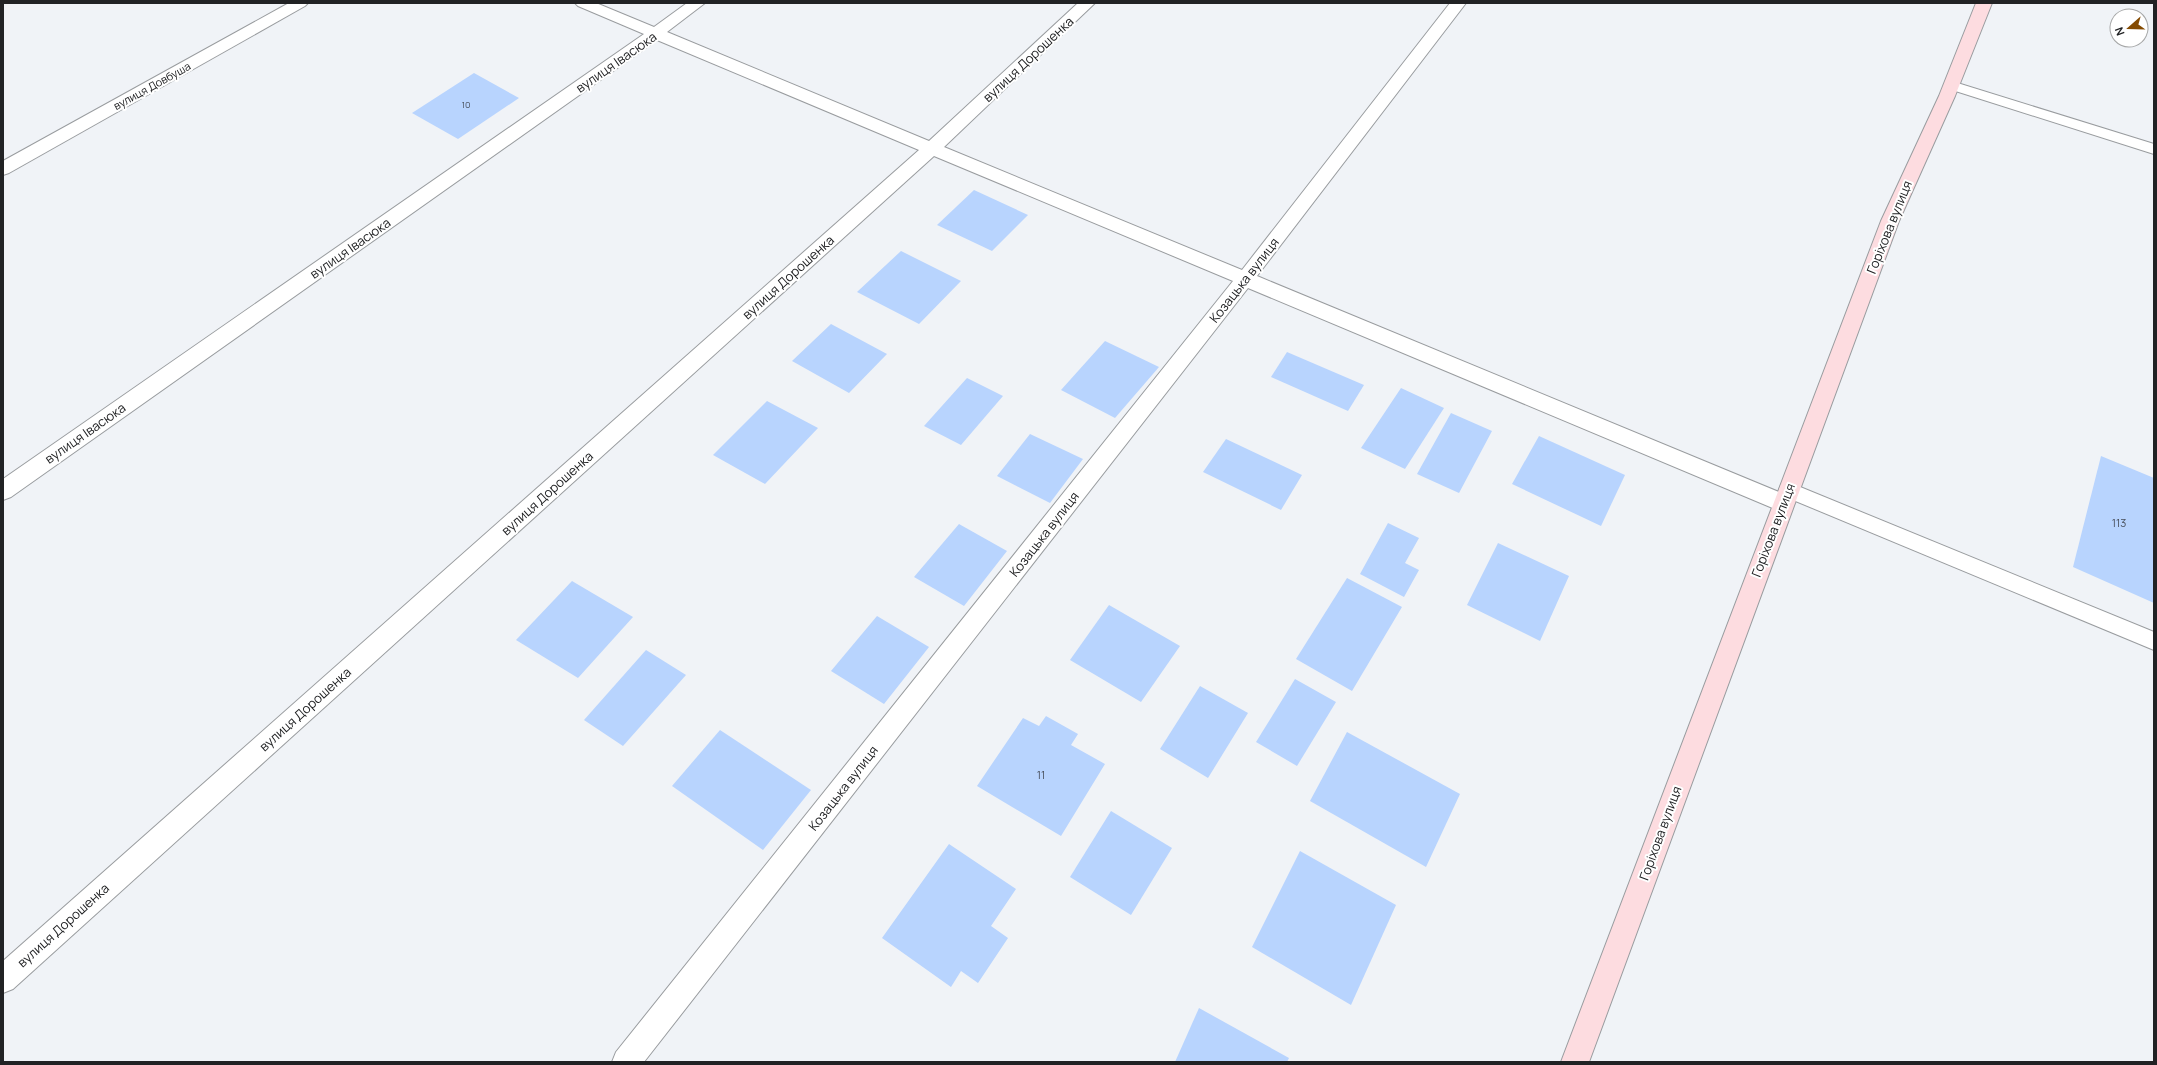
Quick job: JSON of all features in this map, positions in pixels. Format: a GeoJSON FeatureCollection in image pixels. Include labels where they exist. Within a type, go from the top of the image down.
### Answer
{"type":"FeatureCollection","features":[{"type":"Feature","properties":{"kind":"main road","name":"Горіхова вулиця"},"geometry":{"type":"LineString","coordinates":[[1575,1062],[1890,221],[1951,85],[1984,3]]}},
{"type":"Feature","properties":{"kind":"street","name":"вулиця Довбуша"},"geometry":{"type":"LineString","coordinates":[[3,169],[300,3]]}},
{"type":"Feature","properties":{"kind":"street"},"geometry":{"type":"LineString","coordinates":[[583,3],[1245,279],[1786,496]]}},
{"type":"Feature","properties":{"kind":"street","name":"вулиця Івасюка"},"geometry":{"type":"LineString","coordinates":[[3,491],[656,33],[696,3]]}},
{"type":"Feature","properties":{"kind":"street","name":"вулиця Дорошенка"},"geometry":{"type":"LineString","coordinates":[[3,979],[932,148],[1087,3]]}},
{"type":"Feature","properties":{"kind":"street","name":"Козацька вулиця"},"geometry":{"type":"LineString","coordinates":[[626,1062],[1245,279],[1458,3]]}},
{"type":"Feature","properties":{"kind":"lane"},"geometry":{"type":"LineString","coordinates":[[1951,85],[2154,149]]}},
{"type":"Feature","properties":{"kind":"lane"},"geometry":{"type":"LineString","coordinates":[[1786,496],[2154,641]]}},
{"type":"Feature","properties":{"kind":"building"},"geometry":{"type":"Polygon","coordinates":[[[474,73],[519,98],[458,139],[412,113],[474,73]]]}},
{"type":"Feature","properties":{"kind":"building"},"geometry":{"type":"Polygon","coordinates":[[[974,190],[1028,215],[992,251],[937,225],[974,190]]]}},
{"type":"Feature","properties":{"kind":"building"},"geometry":{"type":"Polygon","coordinates":[[[901,251],[961,281],[919,324],[857,292],[901,251]]]}},
{"type":"Feature","properties":{"kind":"building"},"geometry":{"type":"Polygon","coordinates":[[[831,324],[887,354],[849,393],[792,361],[831,324]]]}},
{"type":"Feature","properties":{"kind":"building"},"geometry":{"type":"Polygon","coordinates":[[[1105,341],[1159,367],[1115,418],[1061,390],[1105,341]]]}},
{"type":"Feature","properties":{"kind":"building"},"geometry":{"type":"Polygon","coordinates":[[[1287,352],[1364,385],[1348,411],[1271,377],[1287,352]]]}},
{"type":"Feature","properties":{"kind":"building"},"geometry":{"type":"Polygon","coordinates":[[[967,378],[1003,396],[961,445],[924,426],[967,378]]]}},
{"type":"Feature","properties":{"kind":"building"},"geometry":{"type":"Polygon","coordinates":[[[1401,388],[1444,408],[1405,469],[1361,448],[1401,388]]]}},
{"type":"Feature","properties":{"kind":"building"},"geometry":{"type":"Polygon","coordinates":[[[767,401],[818,428],[765,484],[713,455],[767,401]]]}},
{"type":"Feature","properties":{"kind":"building"},"geometry":{"type":"Polygon","coordinates":[[[1451,413],[1492,431],[1459,493],[1417,474],[1451,413]]]}},
{"type":"Feature","properties":{"kind":"building"},"geometry":{"type":"Polygon","coordinates":[[[1030,434],[1083,459],[1050,503],[997,476],[1030,434]]]}},
{"type":"Feature","properties":{"kind":"building"},"geometry":{"type":"Polygon","coordinates":[[[1539,436],[1625,475],[1601,526],[1512,484],[1539,436]]]}},
{"type":"Feature","properties":{"kind":"building"},"geometry":{"type":"Polygon","coordinates":[[[1226,439],[1302,475],[1281,510],[1203,472],[1226,439]]]}},
{"type":"Feature","properties":{"kind":"building"},"geometry":{"type":"Polygon","coordinates":[[[2101,456],[2154,478],[2154,603],[2073,567],[2101,456]]]}},
{"type":"Feature","properties":{"kind":"building"},"geometry":{"type":"Polygon","coordinates":[[[1388,523],[1419,538],[1405,563],[1419,570],[1404,597],[1360,574],[1388,523]]]}},
{"type":"Feature","properties":{"kind":"building"},"geometry":{"type":"Polygon","coordinates":[[[959,524],[1007,551],[964,606],[914,577],[959,524]]]}},
{"type":"Feature","properties":{"kind":"building"},"geometry":{"type":"Polygon","coordinates":[[[1498,543],[1569,576],[1540,641],[1467,605],[1498,543]]]}},
{"type":"Feature","properties":{"kind":"building"},"geometry":{"type":"Polygon","coordinates":[[[1347,578],[1402,607],[1352,691],[1296,659],[1347,578]]]}},
{"type":"Feature","properties":{"kind":"building"},"geometry":{"type":"Polygon","coordinates":[[[572,581],[633,617],[578,678],[516,640],[572,581]]]}},
{"type":"Feature","properties":{"kind":"building"},"geometry":{"type":"Polygon","coordinates":[[[1109,605],[1180,646],[1141,702],[1070,660],[1109,605]]]}},
{"type":"Feature","properties":{"kind":"building"},"geometry":{"type":"Polygon","coordinates":[[[877,616],[929,647],[884,704],[831,671],[877,616]]]}},
{"type":"Feature","properties":{"kind":"building"},"geometry":{"type":"Polygon","coordinates":[[[646,650],[686,675],[623,746],[584,720],[646,650]]]}},
{"type":"Feature","properties":{"kind":"building"},"geometry":{"type":"Polygon","coordinates":[[[1295,679],[1336,702],[1297,766],[1256,742],[1295,679]]]}},
{"type":"Feature","properties":{"kind":"building"},"geometry":{"type":"Polygon","coordinates":[[[1200,686],[1248,713],[1208,778],[1160,749],[1200,686]]]}},
{"type":"Feature","properties":{"kind":"building"},"geometry":{"type":"Polygon","coordinates":[[[1046,716],[1078,734],[1071,745],[1105,764],[1061,836],[977,786],[1023,718],[1039,726],[1046,716]]]}},
{"type":"Feature","properties":{"kind":"building"},"geometry":{"type":"Polygon","coordinates":[[[720,730],[811,790],[763,850],[672,786],[720,730]]]}},
{"type":"Feature","properties":{"kind":"building"},"geometry":{"type":"Polygon","coordinates":[[[1347,732],[1460,794],[1426,867],[1310,801],[1347,732]]]}},
{"type":"Feature","properties":{"kind":"building"},"geometry":{"type":"Polygon","coordinates":[[[1111,811],[1172,848],[1131,915],[1070,877],[1111,811]]]}},
{"type":"Feature","properties":{"kind":"building"},"geometry":{"type":"Polygon","coordinates":[[[949,844],[1016,889],[991,926],[1008,938],[978,983],[961,971],[951,987],[882,938],[949,844]]]}},
{"type":"Feature","properties":{"kind":"building"},"geometry":{"type":"Polygon","coordinates":[[[1300,851],[1396,905],[1351,1005],[1252,947],[1300,851]]]}},
{"type":"Feature","properties":{"kind":"building"},"geometry":{"type":"Polygon","coordinates":[[[1199,1008],[1289,1058],[1287,1062],[1175,1062],[1199,1008]]]}}]}
